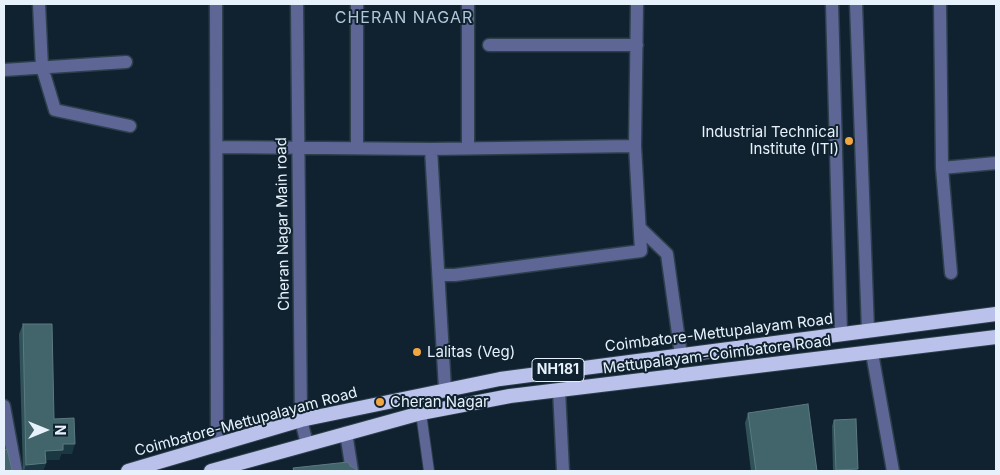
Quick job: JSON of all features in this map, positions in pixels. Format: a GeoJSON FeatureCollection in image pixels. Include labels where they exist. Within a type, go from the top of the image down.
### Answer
{"type":"FeatureCollection","features":[{"type":"Feature","properties":{"kind":"highway","name":"Coimbatore-Mettupalayam Road"},"geometry":{"type":"LineString","coordinates":[[128,471],[301,420],[445,389],[559,370],[996,314]]}},
{"type":"Feature","properties":{"kind":"highway","name":"Mettupalayam-Coimbatore Road"},"geometry":{"type":"LineString","coordinates":[[211,471],[248,466],[307,444],[421,413],[510,396],[996,337]]}},
{"type":"Feature","properties":{"kind":"street"},"geometry":{"type":"LineString","coordinates":[[39,4],[42,67],[54,110],[130,126]]}},
{"type":"Feature","properties":{"kind":"street"},"geometry":{"type":"LineString","coordinates":[[216,4],[217,446]]}},
{"type":"Feature","properties":{"kind":"street","name":"Cheran Nagar Main road"},"geometry":{"type":"LineString","coordinates":[[297,4],[301,420],[307,444]]}},
{"type":"Feature","properties":{"kind":"street"},"geometry":{"type":"LineString","coordinates":[[357,4],[357,148]]}},
{"type":"Feature","properties":{"kind":"street"},"geometry":{"type":"LineString","coordinates":[[468,4],[468,148]]}},
{"type":"Feature","properties":{"kind":"street"},"geometry":{"type":"LineString","coordinates":[[439,276],[455,276],[641,252],[635,146],[637,4]]}},
{"type":"Feature","properties":{"kind":"street"},"geometry":{"type":"LineString","coordinates":[[832,4],[842,334]]}},
{"type":"Feature","properties":{"kind":"street"},"geometry":{"type":"LineString","coordinates":[[856,4],[868,330]]}},
{"type":"Feature","properties":{"kind":"street"},"geometry":{"type":"LineString","coordinates":[[940,4],[942,168],[950,273]]}},
{"type":"Feature","properties":{"kind":"street"},"geometry":{"type":"LineString","coordinates":[[489,45],[637,45]]}},
{"type":"Feature","properties":{"kind":"street"},"geometry":{"type":"LineString","coordinates":[[4,70],[126,62]]}},
{"type":"Feature","properties":{"kind":"street"},"geometry":{"type":"LineString","coordinates":[[216,147],[431,149],[635,146]]}},
{"type":"Feature","properties":{"kind":"street"},"geometry":{"type":"LineString","coordinates":[[431,149],[445,389]]}},
{"type":"Feature","properties":{"kind":"street"},"geometry":{"type":"LineString","coordinates":[[942,168],[996,163]]}},
{"type":"Feature","properties":{"kind":"street"},"geometry":{"type":"LineString","coordinates":[[640,228],[667,254],[681,355]]}},
{"type":"Feature","properties":{"kind":"street"},"geometry":{"type":"LineString","coordinates":[[872,353],[893,471]]}},
{"type":"Feature","properties":{"kind":"street"},"geometry":{"type":"LineString","coordinates":[[560,390],[563,471]]}},
{"type":"Feature","properties":{"kind":"street"},"geometry":{"type":"LineString","coordinates":[[4,406],[16,471]]}},
{"type":"Feature","properties":{"kind":"street"},"geometry":{"type":"LineString","coordinates":[[346,433],[352,471]]}},
{"type":"Feature","properties":{"kind":"lane"},"geometry":{"type":"LineString","coordinates":[[421,413],[429,471]]}},
{"type":"Feature","properties":{"kind":"building"},"geometry":{"type":"Polygon","coordinates":[[[23,324],[52,324],[54,419],[74,418],[75,444],[63,444],[63,450],[45,451],[46,463],[26,465],[23,324]]]}},
{"type":"Feature","properties":{"kind":"building"},"geometry":{"type":"Polygon","coordinates":[[[808,404],[817,471],[756,471],[748,413],[808,404]]]}},
{"type":"Feature","properties":{"kind":"building"},"geometry":{"type":"Polygon","coordinates":[[[856,419],[858,469],[836,470],[834,420],[856,419]]]}},
{"type":"Feature","properties":{"kind":"building"},"geometry":{"type":"Polygon","coordinates":[[[7,449],[12,470],[4,471],[4,450],[7,449]]]}},
{"type":"Feature","properties":{"kind":"building"},"geometry":{"type":"Polygon","coordinates":[[[348,462],[356,471],[294,471],[293,468],[348,462]]]}},
{"type":"Feature","properties":{"kind":"place","name":"Industrial Technical Institute (ITI)"},"geometry":{"type":"Point","coordinates":[849,141]}},
{"type":"Feature","properties":{"kind":"place","name":"Lalitas (Veg)"},"geometry":{"type":"Point","coordinates":[417,352]}},
{"type":"Feature","properties":{"kind":"place","name":"Cheran Nagar"},"geometry":{"type":"Point","coordinates":[380,402]}},
{"type":"Feature","properties":{"kind":"district","name":"CHERAN NAGAR"},"geometry":{"type":"Point","coordinates":[404,18]}}]}
